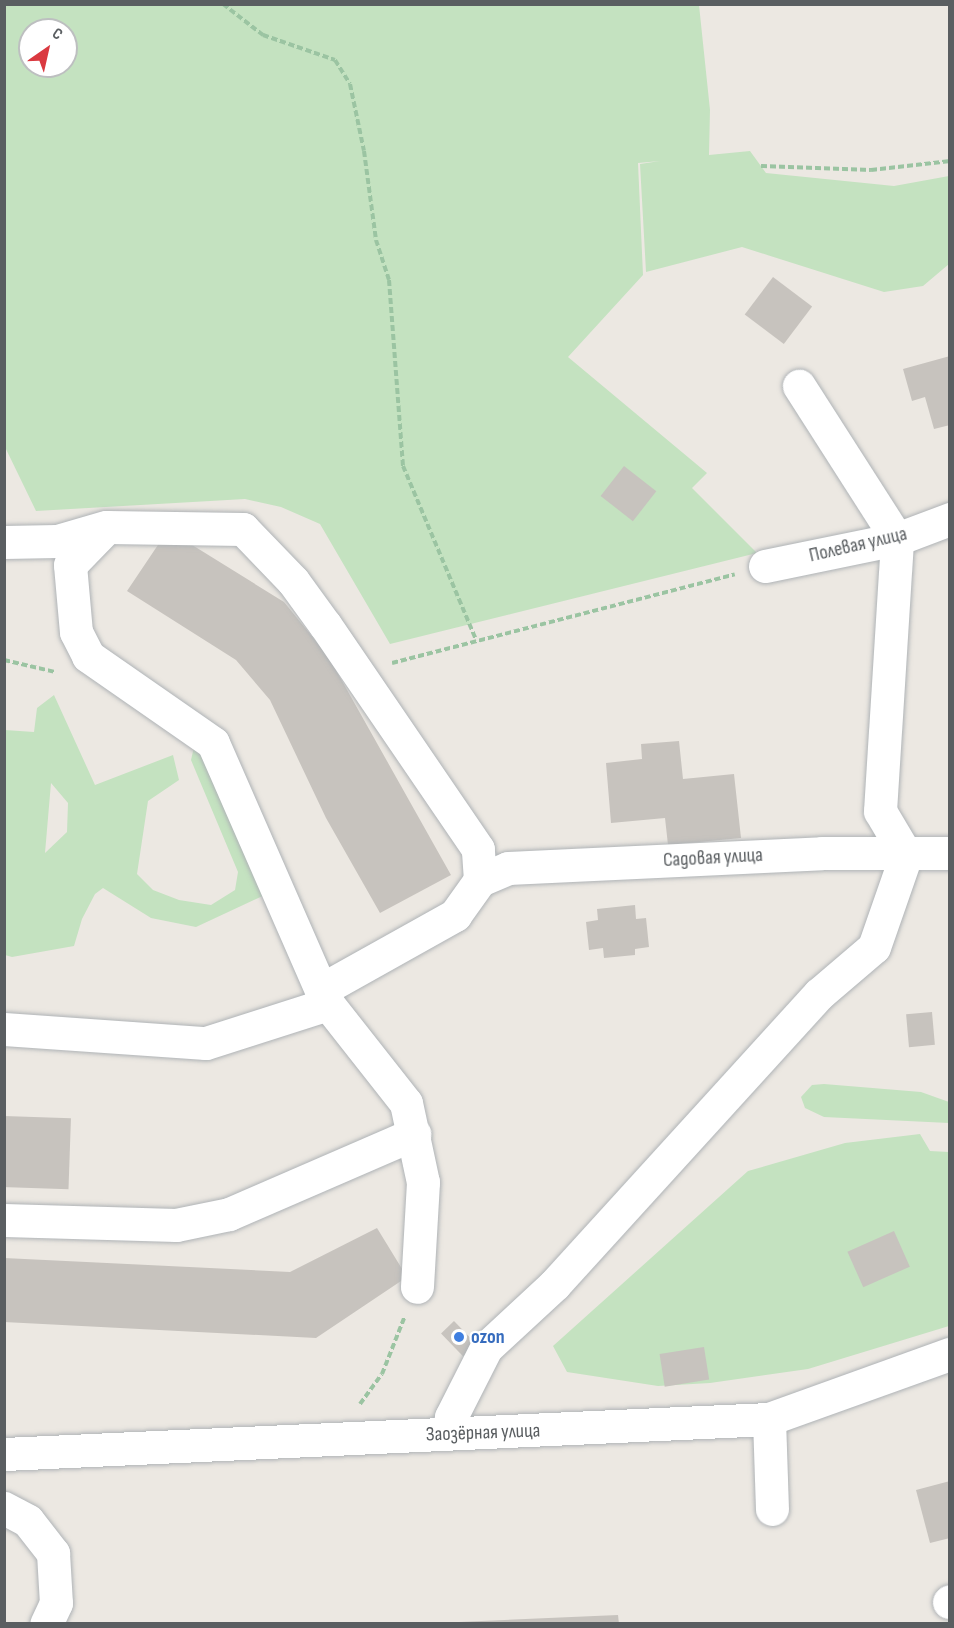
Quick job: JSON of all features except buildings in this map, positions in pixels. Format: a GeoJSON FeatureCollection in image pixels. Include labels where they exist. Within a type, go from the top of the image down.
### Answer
{"type":"FeatureCollection","features":[{"type":"Feature","properties":{"kind":"street"},"geometry":{"type":"LineString","coordinates":[[449,1433],[451,1417],[486,1348],[555,1284],[819,994],[874,946],[906,855],[880,811],[897,539],[799,386]]}},
{"type":"Feature","properties":{"kind":"street","name":"Полевая улица"},"geometry":{"type":"LineString","coordinates":[[765,566],[897,539],[950,519]]}},
{"type":"Feature","properties":{"kind":"street"},"geometry":{"type":"LineString","coordinates":[[107,527],[70,565],[76,632],[88,656],[213,743],[325,997],[406,1103],[423,1182],[417,1287]]}},
{"type":"Feature","properties":{"kind":"street"},"geometry":{"type":"LineString","coordinates":[[4,542],[57,541],[107,527],[243,529],[293,581],[478,849],[480,880],[455,915],[325,997],[206,1043],[4,1029]]}},
{"type":"Feature","properties":{"kind":"street","name":"Садовая улица"},"geometry":{"type":"LineString","coordinates":[[480,880],[508,868],[822,853],[906,855],[950,853]]}},
{"type":"Feature","properties":{"kind":"street"},"geometry":{"type":"LineString","coordinates":[[4,1220],[176,1225],[218,1216],[414,1134]]}},
{"type":"Feature","properties":{"kind":"street","name":"Заозёрная улица"},"geometry":{"type":"LineString","coordinates":[[4,1454],[769,1419],[950,1354]]}},
{"type":"Feature","properties":{"kind":"street"},"geometry":{"type":"LineString","coordinates":[[769,1419],[772,1509]]}},
{"type":"Feature","properties":{"kind":"street"},"geometry":{"type":"LineString","coordinates":[[4,1508],[28,1521],[52,1552],[56,1603],[46,1623]]}},
{"type":"Feature","properties":{"kind":"path"},"geometry":{"type":"LineString","coordinates":[[223,4],[263,35],[335,60],[351,84],[376,240],[389,280],[403,466],[476,640]]}},
{"type":"Feature","properties":{"kind":"path"},"geometry":{"type":"LineString","coordinates":[[761,166],[871,170],[950,161]]}},
{"type":"Feature","properties":{"kind":"path"},"geometry":{"type":"LineString","coordinates":[[356,673],[476,640],[609,609],[765,566]]}},
{"type":"Feature","properties":{"kind":"path"},"geometry":{"type":"LineString","coordinates":[[4,660],[55,672]]}},
{"type":"Feature","properties":{"kind":"path"},"geometry":{"type":"LineString","coordinates":[[338,1438],[382,1374],[417,1287]]}},
{"type":"Feature","properties":{"kind":"green space"},"geometry":{"type":"Polygon","coordinates":[[[5,5],[699,5],[710,110],[709,155],[750,151],[766,173],[894,186],[949,176],[949,264],[923,286],[884,292],[742,247],[646,272],[640,164],[660,161],[638,163],[643,275],[568,357],[707,473],[692,488],[757,553],[390,644],[320,524],[281,507],[245,499],[36,511],[5,447],[5,5]]]}},
{"type":"Feature","properties":{"kind":"green space"},"geometry":{"type":"Polygon","coordinates":[[[54,695],[95,785],[173,755],[179,780],[148,801],[137,874],[153,890],[179,900],[211,905],[235,890],[238,872],[191,760],[194,747],[202,748],[267,894],[196,927],[151,918],[103,888],[95,894],[82,919],[74,946],[12,957],[5,955],[5,730],[34,732],[37,708],[54,695]],[[51,783],[45,853],[67,832],[68,803],[51,783]]]}},
{"type":"Feature","properties":{"kind":"green space"},"geometry":{"type":"Polygon","coordinates":[[[812,1085],[921,1092],[949,1102],[949,1123],[824,1117],[805,1108],[801,1097],[812,1085]]]}},
{"type":"Feature","properties":{"kind":"green space"},"geometry":{"type":"Polygon","coordinates":[[[920,1134],[930,1151],[949,1152],[949,1326],[808,1369],[710,1383],[658,1386],[567,1372],[553,1346],[748,1171],[845,1143],[920,1134]]]}},
{"type":"Feature","properties":{"kind":"place","name":"ozon"},"geometry":{"type":"Point","coordinates":[459,1337]}}]}
